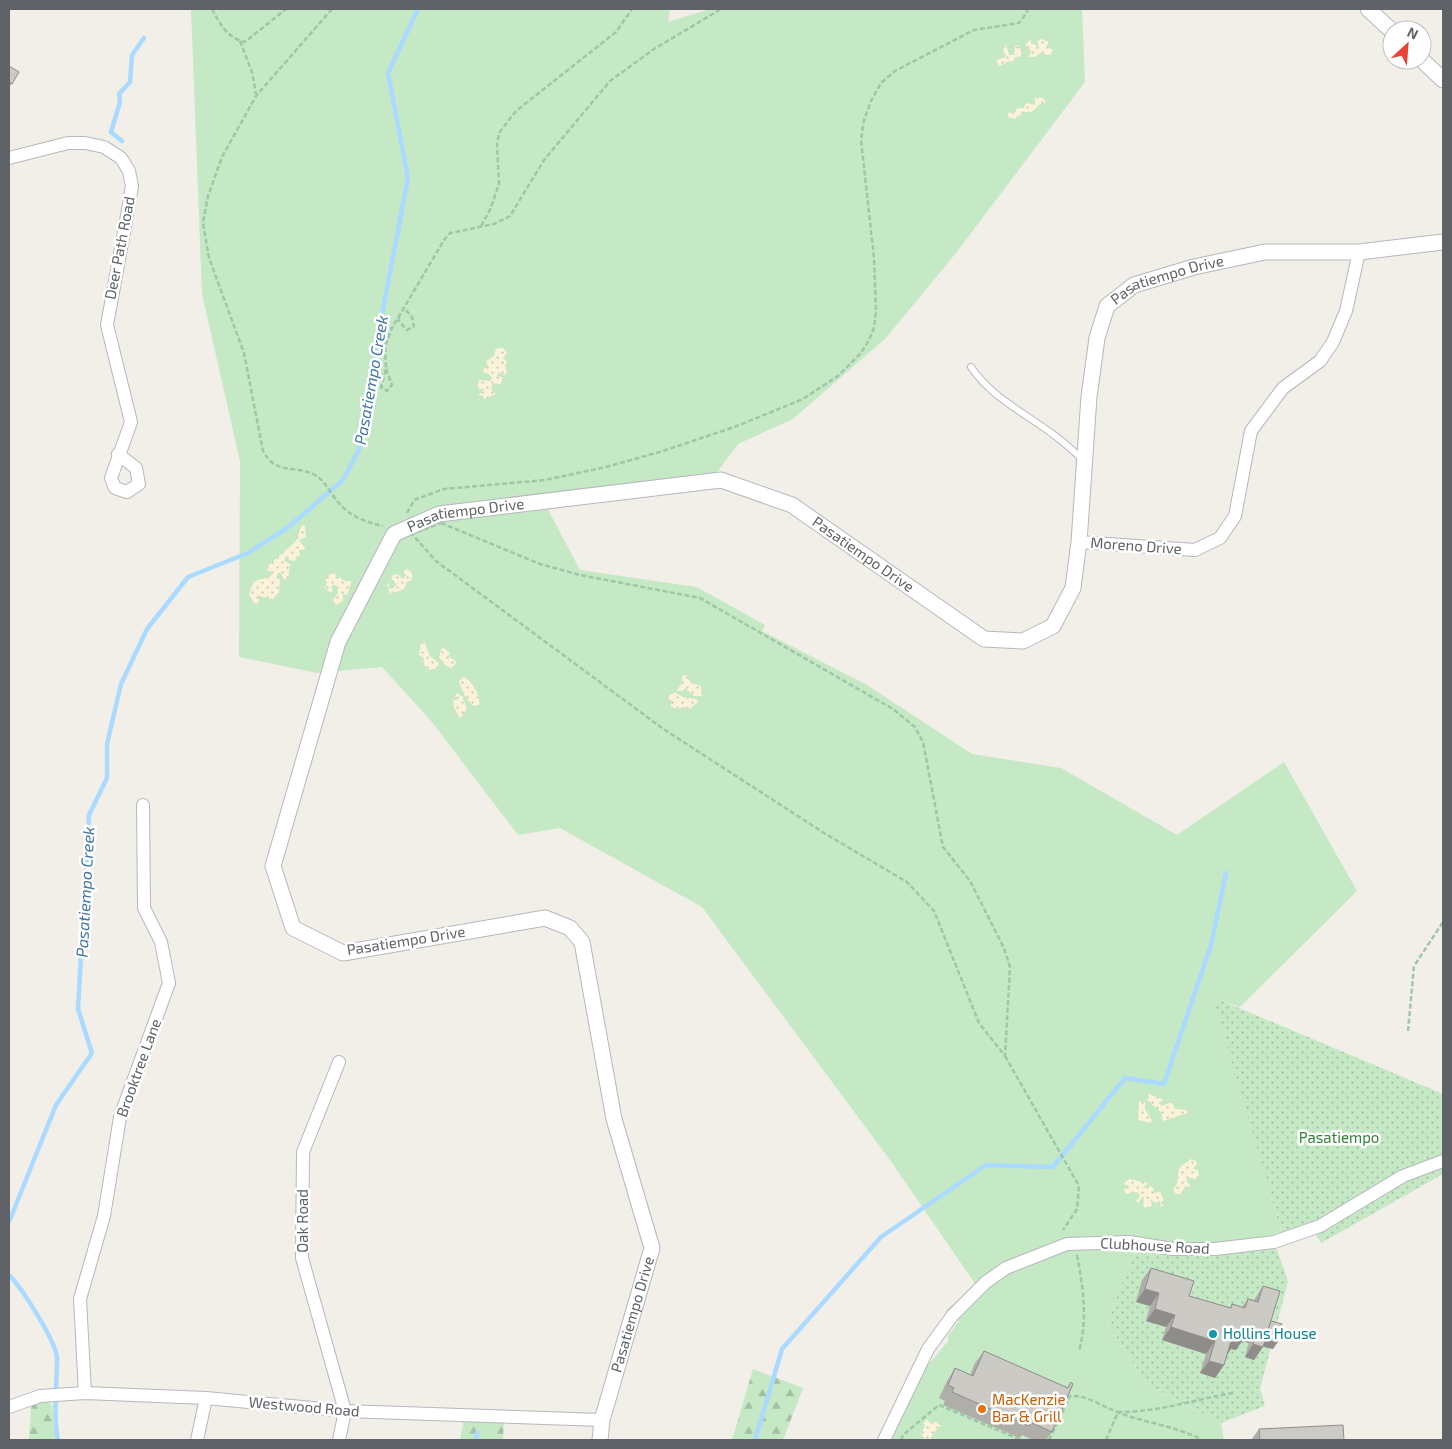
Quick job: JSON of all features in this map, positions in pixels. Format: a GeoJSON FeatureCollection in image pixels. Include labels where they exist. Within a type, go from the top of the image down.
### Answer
{"type":"FeatureCollection","features":[{"type":"Feature","properties":{"kind":"street"},"geometry":{"type":"LineString","coordinates":[[1368,9],[1382,22]]}},
{"type":"Feature","properties":{"kind":"street"},"geometry":{"type":"LineString","coordinates":[[1432,70],[1443,80]]}},
{"type":"Feature","properties":{"kind":"street","name":"Deer Path Road"},"geometry":{"type":"LineString","coordinates":[[9,158],[68,143],[86,142],[110,151],[121,158],[129,171],[132,186],[113,282],[107,325],[131,422],[118,454]]}},
{"type":"Feature","properties":{"kind":"street","name":"Pasatiempo Drive"},"geometry":{"type":"LineString","coordinates":[[600,1440],[602,1420],[652,1248],[614,1119],[582,942],[570,928],[546,918],[343,953],[293,928],[273,866],[338,642],[394,534],[411,530],[439,514],[721,480],[792,505],[984,639],[1023,641],[1053,626],[1072,588],[1079,542],[1097,338],[1107,306],[1134,285],[1194,267],[1265,252],[1359,252],[1443,242]]}},
{"type":"Feature","properties":{"kind":"street","name":"Moreno Drive"},"geometry":{"type":"LineString","coordinates":[[1079,542],[1195,550],[1220,538],[1235,516],[1251,431],[1283,388],[1320,361],[1333,342],[1346,311],[1359,252]]}},
{"type":"Feature","properties":{"kind":"street","name":"Brooktree Lane"},"geometry":{"type":"LineString","coordinates":[[85,1393],[80,1299],[104,1216],[120,1117],[169,983],[161,942],[144,908],[143,805]]}},
{"type":"Feature","properties":{"kind":"street","name":"Oak Road"},"geometry":{"type":"LineString","coordinates":[[339,1062],[303,1152],[302,1258],[345,1411],[339,1440]]}},
{"type":"Feature","properties":{"kind":"street","name":"Clubhouse Road"},"geometry":{"type":"LineString","coordinates":[[884,1440],[928,1348],[952,1316],[986,1282],[1006,1268],[1047,1254],[1067,1244],[1130,1242],[1174,1249],[1216,1249],[1274,1242],[1320,1226],[1403,1176],[1443,1161]]}},
{"type":"Feature","properties":{"kind":"street","name":"Westwood Road"},"geometry":{"type":"LineString","coordinates":[[9,1408],[40,1396],[85,1393],[206,1398],[345,1411],[602,1420]]}},
{"type":"Feature","properties":{"kind":"street"},"geometry":{"type":"LineString","coordinates":[[198,1440],[206,1398]]}},
{"type":"Feature","properties":{"kind":"lane"},"geometry":{"type":"LineString","coordinates":[[971,367],[981,382],[1017,411],[1054,434],[1085,461]]}},
{"type":"Feature","properties":{"kind":"path"},"geometry":{"type":"LineString","coordinates":[[212,9],[221,26],[235,40],[245,42],[286,9]]}},
{"type":"Feature","properties":{"kind":"path"},"geometry":{"type":"LineString","coordinates":[[332,9],[256,96],[222,157],[208,196],[203,223],[209,258],[244,353],[263,451],[275,465],[304,471],[320,478],[342,508],[353,516],[384,526]]}},
{"type":"Feature","properties":{"kind":"path"},"geometry":{"type":"LineString","coordinates":[[480,227],[490,210],[500,184],[497,145],[502,127],[516,111],[616,32],[632,9]]}},
{"type":"Feature","properties":{"kind":"path"},"geometry":{"type":"LineString","coordinates":[[386,369],[392,385],[387,391],[381,387],[386,369],[385,346],[403,307],[444,240],[450,234],[494,224],[510,216],[544,160],[610,81],[654,49],[721,9]]}},
{"type":"Feature","properties":{"kind":"path"},"geometry":{"type":"LineString","coordinates":[[1027,9],[1019,23],[974,30],[894,71],[881,83],[872,99],[864,120],[861,140],[874,258],[876,310],[874,328],[861,353],[838,376],[803,399],[737,426],[663,451],[606,467],[545,480],[444,489],[414,500],[407,509],[406,517],[411,530],[436,561],[662,728],[912,886],[934,911],[979,1023],[1005,1056],[1079,1186],[1077,1209],[1060,1236],[1077,1253],[1083,1286],[1084,1315],[1079,1351]]}},
{"type":"Feature","properties":{"kind":"path"},"geometry":{"type":"LineString","coordinates":[[240,41],[252,72],[256,96]]}},
{"type":"Feature","properties":{"kind":"path"},"geometry":{"type":"LineString","coordinates":[[399,315],[399,321],[406,330],[414,326],[412,317],[403,307]]}},
{"type":"Feature","properties":{"kind":"path"},"geometry":{"type":"LineString","coordinates":[[411,530],[441,523],[540,564],[580,575],[700,598],[893,709],[915,727],[923,742],[943,846],[970,881],[1004,948],[1010,968],[1005,1056]]}},
{"type":"Feature","properties":{"kind":"path"},"geometry":{"type":"LineString","coordinates":[[1408,1031],[1414,966],[1443,922]]}},
{"type":"Feature","properties":{"kind":"path"},"geometry":{"type":"LineString","coordinates":[[1118,1412],[1143,1412],[1173,1407],[1200,1398],[1232,1393]]}},
{"type":"Feature","properties":{"kind":"path"},"geometry":{"type":"LineString","coordinates":[[1049,1440],[1070,1396],[1081,1396],[1118,1412],[1188,1433],[1202,1440]]}},
{"type":"Feature","properties":{"kind":"path"},"geometry":{"type":"LineString","coordinates":[[901,1440],[903,1435],[939,1405],[1021,1440]]}},
{"type":"Feature","properties":{"kind":"path"},"geometry":{"type":"LineString","coordinates":[[1106,1440],[1118,1412]]}},
{"type":"Feature","properties":{"kind":"green space"},"geometry":{"type":"Polygon","coordinates":[[[191,9],[670,9],[668,22],[710,9],[1082,9],[1085,82],[956,253],[886,338],[793,419],[738,444],[706,487],[545,504],[580,570],[697,587],[765,625],[762,631],[867,685],[972,754],[1061,768],[1177,835],[1284,762],[1357,891],[1240,1007],[1214,998],[1283,1238],[1264,1245],[1138,1247],[1117,1295],[1108,1324],[1146,1384],[1221,1423],[1224,1440],[886,1440],[923,1371],[949,1340],[947,1337],[959,1321],[946,1310],[976,1285],[890,1160],[702,907],[560,828],[518,835],[432,722],[382,667],[317,673],[239,657],[240,461],[202,294],[191,9]]]}},
{"type":"Feature","properties":{"kind":"green space","name":"Pasatiempo"},"geometry":{"type":"Polygon","coordinates":[[[1213,997],[1443,1094],[1443,1174],[1321,1243],[1311,1225],[1283,1238],[1213,997]]]}},
{"type":"Feature","properties":{"kind":"green space"},"geometry":{"type":"Polygon","coordinates":[[[1274,1242],[1288,1281],[1260,1389],[1265,1406],[1221,1423],[1146,1384],[1108,1324],[1117,1295],[1138,1247],[1274,1242]]]}},
{"type":"Feature","properties":{"kind":"green space"},"geometry":{"type":"Polygon","coordinates":[[[753,1369],[803,1388],[783,1440],[732,1440],[753,1369]]]}},
{"type":"Feature","properties":{"kind":"green space"},"geometry":{"type":"Polygon","coordinates":[[[40,1396],[52,1405],[56,1440],[29,1440],[31,1408],[40,1396]]]}},
{"type":"Feature","properties":{"kind":"green space"},"geometry":{"type":"Polygon","coordinates":[[[464,1418],[504,1420],[503,1440],[460,1440],[464,1418]]]}},
{"type":"Feature","properties":{"kind":"sand"},"geometry":{"type":"Polygon","coordinates":[[[1041,39],[1049,42],[1046,47],[1052,49],[1053,54],[1047,55],[1042,52],[1035,57],[1029,57],[1031,50],[1026,48],[1026,44],[1030,40],[1038,48],[1038,41],[1041,39]]]}},
{"type":"Feature","properties":{"kind":"sand"},"geometry":{"type":"Polygon","coordinates":[[[1007,45],[1009,55],[1014,55],[1015,47],[1018,45],[1022,53],[1020,57],[1015,57],[1013,62],[1010,61],[999,66],[996,60],[1006,57],[1003,49],[1007,45]]]}},
{"type":"Feature","properties":{"kind":"sand"},"geometry":{"type":"Polygon","coordinates":[[[1035,97],[1043,98],[1046,103],[1040,104],[1032,112],[1024,112],[1015,119],[1008,117],[1008,113],[1014,114],[1017,108],[1024,108],[1026,103],[1035,105],[1035,97]]]}},
{"type":"Feature","properties":{"kind":"sand"},"geometry":{"type":"Polygon","coordinates":[[[496,348],[503,348],[507,353],[503,358],[507,362],[505,366],[507,373],[504,375],[498,372],[497,376],[502,377],[502,382],[499,385],[496,383],[492,385],[491,389],[496,394],[484,399],[483,396],[478,395],[485,389],[477,389],[479,380],[491,381],[492,378],[489,374],[483,372],[483,369],[488,367],[486,361],[494,356],[496,348]]]}},
{"type":"Feature","properties":{"kind":"sand"},"geometry":{"type":"Polygon","coordinates":[[[302,525],[305,526],[306,537],[299,540],[305,548],[304,550],[299,550],[300,556],[294,561],[289,560],[286,555],[284,561],[290,564],[288,579],[283,579],[281,573],[278,573],[277,576],[280,580],[279,592],[273,599],[262,597],[258,594],[259,600],[257,604],[254,603],[249,595],[252,585],[256,581],[270,577],[273,572],[266,570],[268,566],[296,541],[302,525]]]}},
{"type":"Feature","properties":{"kind":"sand"},"geometry":{"type":"Polygon","coordinates":[[[407,569],[412,573],[412,580],[407,582],[404,589],[390,594],[387,585],[389,583],[389,588],[392,589],[397,585],[391,578],[393,575],[397,574],[403,579],[406,575],[403,572],[407,569]]]}},
{"type":"Feature","properties":{"kind":"sand"},"geometry":{"type":"Polygon","coordinates":[[[333,571],[336,575],[335,579],[339,577],[345,581],[352,581],[347,595],[343,594],[343,601],[336,605],[333,600],[338,593],[336,585],[331,587],[333,591],[331,593],[325,588],[327,582],[325,580],[333,571]]]}},
{"type":"Feature","properties":{"kind":"sand"},"geometry":{"type":"Polygon","coordinates":[[[424,641],[430,656],[439,663],[438,668],[428,670],[421,660],[424,661],[424,658],[419,655],[421,642],[424,641]]]}},
{"type":"Feature","properties":{"kind":"sand"},"geometry":{"type":"Polygon","coordinates":[[[442,647],[450,653],[448,656],[457,662],[451,668],[445,665],[439,657],[442,647]]]}},
{"type":"Feature","properties":{"kind":"sand"},"geometry":{"type":"Polygon","coordinates":[[[686,675],[691,683],[701,686],[702,696],[694,696],[685,688],[683,691],[676,691],[682,683],[682,676],[686,675]]]}},
{"type":"Feature","properties":{"kind":"sand"},"geometry":{"type":"Polygon","coordinates":[[[463,677],[475,688],[479,705],[473,706],[464,695],[459,681],[463,677]]]}},
{"type":"Feature","properties":{"kind":"sand"},"geometry":{"type":"Polygon","coordinates":[[[674,692],[683,697],[696,699],[698,702],[690,709],[684,707],[677,709],[670,706],[673,701],[666,698],[674,692]]]}},
{"type":"Feature","properties":{"kind":"sand"},"geometry":{"type":"Polygon","coordinates":[[[457,693],[462,696],[467,709],[460,718],[454,708],[453,700],[457,700],[457,697],[454,697],[457,693]]]}},
{"type":"Feature","properties":{"kind":"sand"},"geometry":{"type":"Polygon","coordinates":[[[1149,1094],[1162,1099],[1163,1101],[1158,1103],[1162,1106],[1172,1102],[1175,1109],[1186,1110],[1188,1113],[1163,1121],[1161,1112],[1146,1099],[1149,1094]]]}},
{"type":"Feature","properties":{"kind":"sand"},"geometry":{"type":"Polygon","coordinates":[[[1139,1101],[1145,1102],[1145,1109],[1152,1121],[1151,1123],[1138,1120],[1139,1101]]]}},
{"type":"Feature","properties":{"kind":"sand"},"geometry":{"type":"Polygon","coordinates":[[[1191,1159],[1196,1161],[1197,1164],[1193,1169],[1198,1170],[1199,1175],[1196,1179],[1189,1178],[1186,1181],[1190,1185],[1189,1189],[1185,1186],[1181,1194],[1176,1194],[1173,1190],[1177,1184],[1179,1168],[1191,1159]]]}},
{"type":"Feature","properties":{"kind":"sand"},"geometry":{"type":"Polygon","coordinates":[[[1129,1179],[1148,1183],[1142,1189],[1150,1186],[1154,1189],[1152,1193],[1160,1192],[1163,1198],[1163,1205],[1161,1207],[1160,1201],[1155,1203],[1150,1198],[1152,1205],[1145,1208],[1143,1205],[1144,1197],[1141,1198],[1139,1203],[1136,1201],[1140,1195],[1137,1192],[1126,1194],[1124,1190],[1129,1186],[1123,1184],[1129,1179]]]}},
{"type":"Feature","properties":{"kind":"sand"},"geometry":{"type":"Polygon","coordinates":[[[927,1419],[930,1423],[936,1422],[941,1426],[934,1432],[930,1440],[926,1440],[921,1434],[925,1425],[923,1423],[927,1419]]]}},
{"type":"Feature","properties":{"kind":"building"},"geometry":{"type":"Polygon","coordinates":[[[9,66],[19,72],[12,84],[9,82],[9,66]]]}},
{"type":"Feature","properties":{"kind":"building","name":"Hollins House"},"geometry":{"type":"Polygon","coordinates":[[[1151,1268],[1194,1281],[1189,1296],[1231,1308],[1232,1304],[1245,1308],[1248,1299],[1258,1302],[1263,1286],[1280,1291],[1263,1347],[1253,1344],[1258,1331],[1248,1328],[1245,1338],[1238,1336],[1236,1343],[1231,1341],[1224,1365],[1209,1361],[1215,1341],[1171,1327],[1175,1315],[1155,1309],[1159,1293],[1145,1289],[1151,1268]]]}},
{"type":"Feature","properties":{"kind":"building"},"geometry":{"type":"Polygon","coordinates":[[[1271,1321],[1282,1324],[1277,1343],[1265,1339],[1271,1321]]]}},
{"type":"Feature","properties":{"kind":"building"},"geometry":{"type":"Polygon","coordinates":[[[984,1351],[1068,1388],[1071,1382],[1073,1384],[1052,1432],[1030,1422],[1029,1426],[952,1392],[954,1388],[948,1385],[955,1368],[973,1376],[984,1351]]]}},
{"type":"Feature","properties":{"kind":"building"},"geometry":{"type":"Polygon","coordinates":[[[1343,1425],[1344,1440],[1260,1440],[1259,1429],[1343,1425]]]}},
{"type":"Feature","properties":{"kind":"waterway","name":"Pasatiempo Creek"},"geometry":{"type":"LineString","coordinates":[[9,1222],[56,1105],[92,1053],[78,1009],[89,815],[107,778],[107,744],[121,684],[147,629],[188,577],[248,553],[287,528],[342,481],[358,452],[363,434],[369,383],[408,178],[388,73],[418,9]]}},
{"type":"Feature","properties":{"kind":"waterway"},"geometry":{"type":"LineString","coordinates":[[122,141],[111,132],[120,102],[119,94],[130,82],[132,55],[144,38]]}},
{"type":"Feature","properties":{"kind":"waterway"},"geometry":{"type":"LineString","coordinates":[[755,1440],[782,1349],[881,1237],[986,1165],[1053,1167],[1125,1078],[1164,1084],[1211,945],[1226,873]]}},
{"type":"Feature","properties":{"kind":"waterway","name":"Pasatiempo Creek"},"geometry":{"type":"LineString","coordinates":[[9,1275],[38,1315],[55,1351],[57,1359],[56,1420],[58,1440]]}},
{"type":"Feature","properties":{"kind":"waterway"},"geometry":{"type":"LineString","coordinates":[[476,1440],[477,1433]]}},
{"type":"Feature","properties":{"kind":"place","name":"Hollins House"},"geometry":{"type":"Point","coordinates":[1213,1334]}},
{"type":"Feature","properties":{"kind":"place","name":"MacKenzie Bar & Grill"},"geometry":{"type":"Point","coordinates":[982,1409]}}]}
